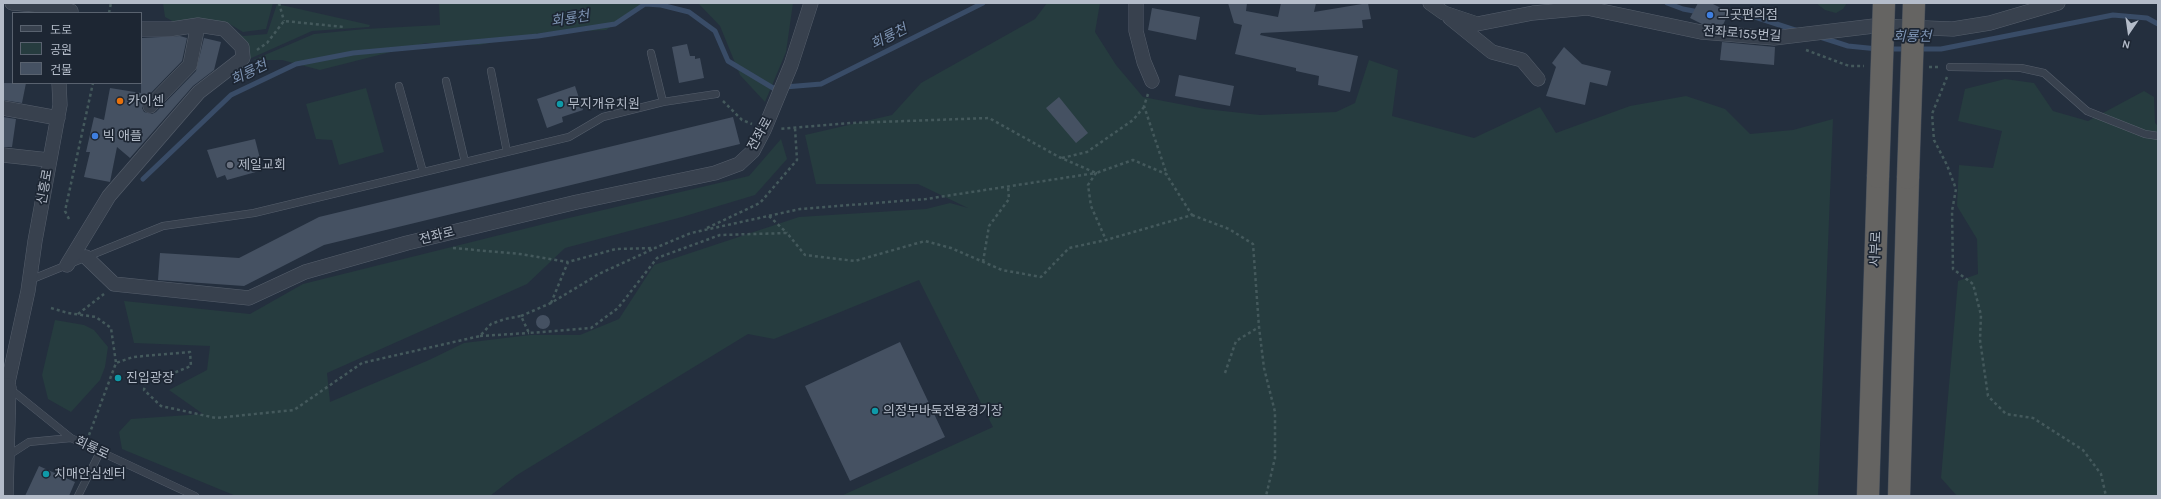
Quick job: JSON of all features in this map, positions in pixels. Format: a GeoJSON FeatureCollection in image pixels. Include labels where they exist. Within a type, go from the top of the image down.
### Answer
{"type":"FeatureCollection","features":[{"type":"Feature","properties":{"kind":"highway","name":"서부로"},"geometry":{"type":"LineString","coordinates":[[1868,496],[1884,3]]}},
{"type":"Feature","properties":{"kind":"highway"},"geometry":{"type":"LineString","coordinates":[[1899,496],[1914,3]]}},
{"type":"Feature","properties":{"kind":"street"},"geometry":{"type":"LineString","coordinates":[[12,3],[71,9]]}},
{"type":"Feature","properties":{"kind":"street","name":"전좌로"},"geometry":{"type":"LineString","coordinates":[[86,257],[114,284],[250,298],[305,272],[407,243],[577,202],[715,173],[739,164],[753,151],[764,130],[792,65],[811,3]]}},
{"type":"Feature","properties":{"kind":"street"},"geometry":{"type":"LineString","coordinates":[[1136,3],[1136,31],[1144,62],[1152,81]]}},
{"type":"Feature","properties":{"kind":"street","name":"전좌로155번길"},"geometry":{"type":"LineString","coordinates":[[1430,3],[1444,13],[1477,24],[1499,22],[1533,13],[1587,8],[1701,32],[1739,36],[1784,37],[1874,26],[1953,29],[1990,23],[2058,3]]}},
{"type":"Feature","properties":{"kind":"street"},"geometry":{"type":"LineString","coordinates":[[1444,13],[1492,52],[1522,60],[1538,79]]}},
{"type":"Feature","properties":{"kind":"street"},"geometry":{"type":"LineString","coordinates":[[150,106],[190,65],[198,25]]}},
{"type":"Feature","properties":{"kind":"street"},"geometry":{"type":"LineString","coordinates":[[67,265],[109,196],[200,92],[243,58],[242,46],[224,29],[198,25],[172,29],[142,29]]}},
{"type":"Feature","properties":{"kind":"street","name":"신흥로"},"geometry":{"type":"LineString","coordinates":[[4,390],[17,343],[29,286],[34,241],[60,105],[59,84]]}},
{"type":"Feature","properties":{"kind":"street"},"geometry":{"type":"LineString","coordinates":[[3,108],[58,118]]}},
{"type":"Feature","properties":{"kind":"street"},"geometry":{"type":"LineString","coordinates":[[3,155],[50,160]]}},
{"type":"Feature","properties":{"kind":"street"},"geometry":{"type":"LineString","coordinates":[[4,390],[4,496]]}},
{"type":"Feature","properties":{"kind":"lane"},"geometry":{"type":"LineString","coordinates":[[651,53],[664,102]]}},
{"type":"Feature","properties":{"kind":"lane"},"geometry":{"type":"LineString","coordinates":[[1950,67],[2021,68],[2044,73],[2088,111],[2145,134],[2158,136]]}},
{"type":"Feature","properties":{"kind":"lane"},"geometry":{"type":"LineString","coordinates":[[490,71],[507,152]]}},
{"type":"Feature","properties":{"kind":"lane"},"geometry":{"type":"LineString","coordinates":[[446,81],[465,162]]}},
{"type":"Feature","properties":{"kind":"lane"},"geometry":{"type":"LineString","coordinates":[[399,86],[423,172]]}},
{"type":"Feature","properties":{"kind":"lane"},"geometry":{"type":"LineString","coordinates":[[29,286],[67,265],[163,226],[254,213],[569,137],[603,117],[664,102],[716,94]]}},
{"type":"Feature","properties":{"kind":"lane"},"geometry":{"type":"LineString","coordinates":[[4,390],[71,438]]}},
{"type":"Feature","properties":{"kind":"lane","name":"회룡로"},"geometry":{"type":"LineString","coordinates":[[4,463],[29,442],[71,438],[195,496]]}},
{"type":"Feature","properties":{"kind":"lane"},"geometry":{"type":"LineString","coordinates":[[78,496],[100,452]]}},
{"type":"Feature","properties":{"kind":"path"},"geometry":{"type":"LineString","coordinates":[[279,3],[284,21]]}},
{"type":"Feature","properties":{"kind":"path"},"geometry":{"type":"LineString","coordinates":[[284,21],[344,27]]}},
{"type":"Feature","properties":{"kind":"path"},"geometry":{"type":"LineString","coordinates":[[243,58],[268,43],[284,21]]}},
{"type":"Feature","properties":{"kind":"path"},"geometry":{"type":"LineString","coordinates":[[1801,48],[1849,66],[1872,66]]}},
{"type":"Feature","properties":{"kind":"path"},"geometry":{"type":"LineString","coordinates":[[1927,66],[1950,67],[1932,114],[1934,140],[1947,165],[1956,189],[1952,211],[1953,269],[1973,284],[1981,314],[1980,340],[1988,396],[2006,414],[2033,418],[2083,450],[2101,474],[2106,496]]}},
{"type":"Feature","properties":{"kind":"path"},"geometry":{"type":"LineString","coordinates":[[1062,158],[1086,152],[1133,120],[1144,106],[1152,81]]}},
{"type":"Feature","properties":{"kind":"path"},"geometry":{"type":"LineString","coordinates":[[69,219],[65,211],[93,84]]}},
{"type":"Feature","properties":{"kind":"path"},"geometry":{"type":"LineString","coordinates":[[716,94],[742,120],[764,130],[851,123],[989,118],[1062,158],[1096,173]]}},
{"type":"Feature","properties":{"kind":"path"},"geometry":{"type":"LineString","coordinates":[[1144,106],[1166,174],[1192,215]]}},
{"type":"Feature","properties":{"kind":"path"},"geometry":{"type":"LineString","coordinates":[[480,336],[491,324],[505,319],[521,316],[551,303],[599,274],[655,248],[701,231],[760,203],[797,160],[795,128]]}},
{"type":"Feature","properties":{"kind":"path"},"geometry":{"type":"LineString","coordinates":[[701,231],[800,209],[926,199],[1096,173],[1133,160],[1166,174]]}},
{"type":"Feature","properties":{"kind":"path"},"geometry":{"type":"LineString","coordinates":[[1096,173],[1088,185],[1091,206],[1106,240]]}},
{"type":"Feature","properties":{"kind":"path"},"geometry":{"type":"LineString","coordinates":[[982,262],[989,226],[1010,199],[1008,187]]}},
{"type":"Feature","properties":{"kind":"path"},"geometry":{"type":"LineString","coordinates":[[768,216],[787,233],[805,255],[855,261],[925,241],[951,248],[1002,270],[1041,277],[1069,248],[1106,240],[1192,215],[1229,228],[1253,244],[1259,327],[1264,368],[1276,412],[1276,458],[1266,496]]}},
{"type":"Feature","properties":{"kind":"path"},"geometry":{"type":"LineString","coordinates":[[116,363],[133,357],[190,352],[191,366],[176,372],[146,379],[144,390],[161,406],[216,418],[294,410],[362,363],[480,336],[591,328],[618,308],[657,258],[720,235],[787,233]]}},
{"type":"Feature","properties":{"kind":"path"},"geometry":{"type":"LineString","coordinates":[[445,248],[520,254],[568,262],[616,249],[655,248]]}},
{"type":"Feature","properties":{"kind":"path"},"geometry":{"type":"LineString","coordinates":[[551,303],[568,262]]}},
{"type":"Feature","properties":{"kind":"path"},"geometry":{"type":"LineString","coordinates":[[51,308],[68,313],[96,317],[111,328],[116,363],[86,445]]}},
{"type":"Feature","properties":{"kind":"path"},"geometry":{"type":"LineString","coordinates":[[521,316],[529,333]]}},
{"type":"Feature","properties":{"kind":"path"},"geometry":{"type":"LineString","coordinates":[[1224,373],[1236,341],[1259,327]]}},
{"type":"Feature","properties":{"kind":"green space"},"geometry":{"type":"Polygon","coordinates":[[[163,3],[273,3],[266,29],[243,32],[228,23],[176,23],[165,17],[163,3]]]}},
{"type":"Feature","properties":{"kind":"green space"},"geometry":{"type":"Polygon","coordinates":[[[439,3],[646,3],[606,30],[541,33],[479,45],[426,43],[320,70],[282,60],[253,60],[314,34],[365,29],[440,25],[439,3]]]}},
{"type":"Feature","properties":{"kind":"green space"},"geometry":{"type":"Polygon","coordinates":[[[698,3],[793,3],[786,52],[765,102],[740,75],[720,26],[698,3]]]}},
{"type":"Feature","properties":{"kind":"green space"},"geometry":{"type":"Polygon","coordinates":[[[1047,3],[1100,3],[1095,32],[1116,65],[1143,97],[1205,109],[1260,115],[1336,112],[1355,103],[1369,60],[1398,70],[1392,116],[1474,138],[1540,107],[1556,133],[1630,106],[1686,96],[1725,109],[1750,134],[1793,130],[1833,119],[1818,496],[841,496],[993,427],[919,280],[774,339],[748,334],[517,475],[490,496],[236,496],[122,449],[119,432],[131,419],[203,414],[169,390],[207,370],[210,346],[134,343],[124,301],[250,314],[303,284],[556,221],[749,176],[781,139],[787,159],[755,195],[682,217],[565,248],[527,284],[327,373],[330,402],[429,360],[464,343],[530,335],[580,335],[619,319],[654,265],[799,217],[926,209],[950,203],[968,208],[918,184],[816,184],[805,135],[892,115],[921,83],[1035,19],[1047,3]]]}},
{"type":"Feature","properties":{"kind":"green space"},"geometry":{"type":"Polygon","coordinates":[[[1816,3],[1847,3],[1843,9],[1836,13],[1825,10],[1816,3]]]}},
{"type":"Feature","properties":{"kind":"green space"},"geometry":{"type":"Polygon","coordinates":[[[277,4],[370,25],[369,27],[312,31],[247,60],[229,26],[243,36],[267,34],[277,4]]]}},
{"type":"Feature","properties":{"kind":"green space"},"geometry":{"type":"Polygon","coordinates":[[[2005,79],[2034,83],[2053,111],[2088,121],[2144,91],[2154,97],[2155,123],[2158,126],[2158,496],[1957,496],[1941,478],[1958,281],[1978,274],[1977,239],[1957,206],[1959,165],[1993,168],[2002,131],[1958,121],[1965,89],[2005,79]]]}},
{"type":"Feature","properties":{"kind":"green space"},"geometry":{"type":"Polygon","coordinates":[[[366,88],[384,152],[339,165],[332,140],[316,139],[306,104],[366,88]]]}},
{"type":"Feature","properties":{"kind":"green space"},"geometry":{"type":"Polygon","coordinates":[[[55,320],[84,325],[94,330],[108,347],[105,367],[100,380],[71,412],[48,399],[42,375],[55,320]]]}},
{"type":"Feature","properties":{"kind":"building"},"geometry":{"type":"Polygon","coordinates":[[[1228,3],[1247,3],[1246,11],[1278,17],[1281,3],[1316,3],[1314,12],[1368,3],[1371,19],[1362,20],[1363,28],[1261,33],[1260,35],[1358,56],[1350,92],[1318,85],[1319,76],[1296,71],[1296,68],[1235,54],[1242,25],[1234,23],[1228,3]]]}},
{"type":"Feature","properties":{"kind":"building","name":"그곳편의점"},"geometry":{"type":"Polygon","coordinates":[[[1698,3],[1711,3],[1729,12],[1723,25],[1702,24],[1690,18],[1698,3]]]}},
{"type":"Feature","properties":{"kind":"building"},"geometry":{"type":"Polygon","coordinates":[[[1152,8],[1200,17],[1196,40],[1148,30],[1152,8]]]}},
{"type":"Feature","properties":{"kind":"building"},"geometry":{"type":"Polygon","coordinates":[[[180,36],[187,38],[182,61],[144,100],[142,108],[144,112],[152,114],[156,112],[196,71],[204,38],[221,42],[214,70],[193,86],[130,158],[117,147],[110,182],[84,177],[90,152],[86,152],[94,117],[104,120],[110,88],[141,93],[142,38],[180,36]]]}},
{"type":"Feature","properties":{"kind":"building"},"geometry":{"type":"Polygon","coordinates":[[[1722,42],[1775,47],[1774,65],[1720,60],[1722,42]]]}},
{"type":"Feature","properties":{"kind":"building"},"geometry":{"type":"Polygon","coordinates":[[[687,44],[690,56],[695,56],[695,59],[700,58],[704,78],[679,83],[672,47],[687,44]]]}},
{"type":"Feature","properties":{"kind":"building"},"geometry":{"type":"Polygon","coordinates":[[[1564,47],[1582,64],[1611,71],[1607,86],[1590,82],[1585,105],[1546,96],[1556,67],[1552,63],[1564,47]]]}},
{"type":"Feature","properties":{"kind":"building"},"geometry":{"type":"Polygon","coordinates":[[[1179,75],[1234,86],[1230,106],[1175,96],[1179,75]]]}},
{"type":"Feature","properties":{"kind":"building"},"geometry":{"type":"Polygon","coordinates":[[[3,83],[26,84],[22,103],[3,100],[3,83]]]}},
{"type":"Feature","properties":{"kind":"building","name":"무지개유치원"},"geometry":{"type":"Polygon","coordinates":[[[575,86],[583,110],[562,117],[563,122],[547,128],[537,99],[575,86]]]}},
{"type":"Feature","properties":{"kind":"building"},"geometry":{"type":"Polygon","coordinates":[[[1059,97],[1088,133],[1076,143],[1046,108],[1059,97]]]}},
{"type":"Feature","properties":{"kind":"building"},"geometry":{"type":"Polygon","coordinates":[[[3,117],[16,119],[12,147],[3,147],[3,117]]]}},
{"type":"Feature","properties":{"kind":"building"},"geometry":{"type":"Polygon","coordinates":[[[733,117],[740,144],[324,245],[244,286],[158,280],[160,253],[239,258],[319,217],[733,117]]]}},
{"type":"Feature","properties":{"kind":"building"},"geometry":{"type":"Polygon","coordinates":[[[255,139],[263,170],[227,180],[225,175],[217,178],[207,150],[255,139]]]}},
{"type":"Feature","properties":{"kind":"building"},"geometry":{"type":"Polygon","coordinates":[[[543,315],[548,317],[550,322],[548,327],[543,329],[538,327],[536,322],[538,317],[543,315]]]}},
{"type":"Feature","properties":{"kind":"building","name":"의정부바둑전용경기장"},"geometry":{"type":"Polygon","coordinates":[[[900,342],[945,437],[850,481],[805,386],[900,342]]]}},
{"type":"Feature","properties":{"kind":"building","name":"치매안심센터"},"geometry":{"type":"Polygon","coordinates":[[[39,466],[75,482],[69,496],[25,496],[39,466]]]}},
{"type":"Feature","properties":{"kind":"waterway","name":"회룡천"},"geometry":{"type":"LineString","coordinates":[[143,179],[231,95],[296,64],[353,53],[538,36],[615,24],[645,4],[661,5],[689,12],[715,31],[728,61],[773,88],[821,84],[983,3]]}},
{"type":"Feature","properties":{"kind":"waterway","name":"회룡천"},"geometry":{"type":"LineString","coordinates":[[1667,3],[1683,9],[1699,12]]}},
{"type":"Feature","properties":{"kind":"waterway","name":"회룡천"},"geometry":{"type":"LineString","coordinates":[[1721,15],[1752,16],[1798,31]]}},
{"type":"Feature","properties":{"kind":"waterway","name":"회룡천"},"geometry":{"type":"LineString","coordinates":[[1918,49],[1941,49],[2113,15],[2147,18],[2158,24]]}},
{"type":"Feature","properties":{"kind":"waterway","name":"회룡천"},"geometry":{"type":"LineString","coordinates":[[1820,37],[1848,46],[1878,49]]}},
{"type":"Feature","properties":{"kind":"waterway","name":"회룡천"},"geometry":{"type":"LineString","coordinates":[[1888,49],[1908,49]]}},
{"type":"Feature","properties":{"kind":"place","name":"그곳편의점"},"geometry":{"type":"Point","coordinates":[1710,15]}},
{"type":"Feature","properties":{"kind":"place","name":"카이센"},"geometry":{"type":"Point","coordinates":[120,101]}},
{"type":"Feature","properties":{"kind":"place","name":"무지개유치원"},"geometry":{"type":"Point","coordinates":[560,104]}},
{"type":"Feature","properties":{"kind":"place","name":"빅 애플"},"geometry":{"type":"Point","coordinates":[95,136]}},
{"type":"Feature","properties":{"kind":"place","name":"제일교회"},"geometry":{"type":"Point","coordinates":[230,165]}},
{"type":"Feature","properties":{"kind":"place","name":"진입광장"},"geometry":{"type":"Point","coordinates":[118,378]}},
{"type":"Feature","properties":{"kind":"place","name":"의정부바둑전용경기장"},"geometry":{"type":"Point","coordinates":[875,411]}},
{"type":"Feature","properties":{"kind":"place","name":"치매안심센터"},"geometry":{"type":"Point","coordinates":[46,474]}}]}
